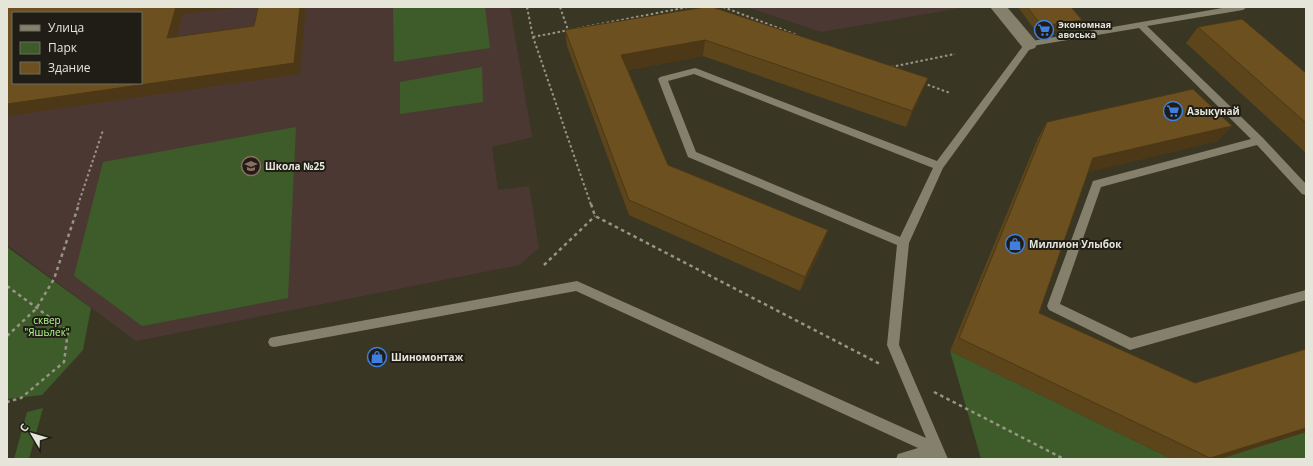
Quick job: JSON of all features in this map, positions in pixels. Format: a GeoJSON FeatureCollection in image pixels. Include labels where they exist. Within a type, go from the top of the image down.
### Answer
{"type":"FeatureCollection","features":[{"type":"Feature","properties":{"kind":"street"},"geometry":{"type":"LineString","coordinates":[[998,7],[1029,44]]}},
{"type":"Feature","properties":{"kind":"lane"},"geometry":{"type":"LineString","coordinates":[[939,454],[893,345],[903,243],[939,166],[1029,44],[1243,7]]}},
{"type":"Feature","properties":{"kind":"lane"},"geometry":{"type":"LineString","coordinates":[[1141,25],[1259,141],[1306,191]]}},
{"type":"Feature","properties":{"kind":"lane"},"geometry":{"type":"LineString","coordinates":[[903,243],[692,154],[663,79],[696,71],[939,166]]}},
{"type":"Feature","properties":{"kind":"lane"},"geometry":{"type":"LineString","coordinates":[[1259,141],[1097,184],[1052,306],[1130,344],[1306,294]]}},
{"type":"Feature","properties":{"kind":"lane"},"geometry":{"type":"LineString","coordinates":[[274,342],[578,286],[939,454]]}},
{"type":"Feature","properties":{"kind":"lane"},"geometry":{"type":"LineString","coordinates":[[903,459],[939,454]]}},
{"type":"Feature","properties":{"kind":"path"},"geometry":{"type":"LineString","coordinates":[[527,7],[533,37],[594,216],[1064,459]]}},
{"type":"Feature","properties":{"kind":"path"},"geometry":{"type":"LineString","coordinates":[[560,7],[568,30]]}},
{"type":"Feature","properties":{"kind":"path"},"geometry":{"type":"LineString","coordinates":[[533,37],[688,7]]}},
{"type":"Feature","properties":{"kind":"path"},"geometry":{"type":"LineString","coordinates":[[723,7],[804,38]]}},
{"type":"Feature","properties":{"kind":"path"},"geometry":{"type":"LineString","coordinates":[[892,71],[885,68],[955,54]]}},
{"type":"Feature","properties":{"kind":"path"},"geometry":{"type":"LineString","coordinates":[[921,82],[950,93]]}},
{"type":"Feature","properties":{"kind":"path"},"geometry":{"type":"LineString","coordinates":[[7,336],[36,309],[54,279],[103,130]]}},
{"type":"Feature","properties":{"kind":"path"},"geometry":{"type":"LineString","coordinates":[[544,264],[594,216]]}},
{"type":"Feature","properties":{"kind":"path"},"geometry":{"type":"LineString","coordinates":[[7,286],[36,309],[68,331],[64,362],[21,398],[7,402]]}},
{"type":"Feature","properties":{"kind":"shaded area","name":"Школа №25"},"geometry":{"type":"Polygon","coordinates":[[[7,7],[510,7],[532,137],[492,147],[498,190],[529,186],[539,248],[519,265],[136,341],[7,245],[7,7]]]}},
{"type":"Feature","properties":{"kind":"shaded area"},"geometry":{"type":"Polygon","coordinates":[[[747,7],[967,7],[821,32],[747,7]]]}},
{"type":"Feature","properties":{"kind":"green space"},"geometry":{"type":"Polygon","coordinates":[[[393,7],[485,7],[490,48],[394,62],[393,7]]]}},
{"type":"Feature","properties":{"kind":"green space"},"geometry":{"type":"Polygon","coordinates":[[[482,67],[483,102],[400,114],[400,82],[482,67]]]}},
{"type":"Feature","properties":{"kind":"green space"},"geometry":{"type":"Polygon","coordinates":[[[296,127],[288,298],[142,326],[74,276],[103,162],[296,127]]]}},
{"type":"Feature","properties":{"kind":"green space","name":"сквер \"Яшьлек\""},"geometry":{"type":"Polygon","coordinates":[[[7,247],[91,308],[83,350],[42,395],[7,399],[7,247]]]}},
{"type":"Feature","properties":{"kind":"green space"},"geometry":{"type":"Polygon","coordinates":[[[950,351],[1172,459],[981,459],[950,351]]]}},
{"type":"Feature","properties":{"kind":"green space"},"geometry":{"type":"Polygon","coordinates":[[[43,408],[29,459],[14,459],[27,412],[43,408]]]}},
{"type":"Feature","properties":{"kind":"green space"},"geometry":{"type":"Polygon","coordinates":[[[1306,432],[1306,459],[1220,459],[1299,434],[1306,432]]]}},
{"type":"Feature","properties":{"kind":"building"},"geometry":{"type":"Polygon","coordinates":[[[7,7],[176,7],[167,38],[254,26],[258,7],[300,7],[294,63],[7,104],[7,7]]]}},
{"type":"Feature","properties":{"kind":"building"},"geometry":{"type":"Polygon","coordinates":[[[712,7],[928,78],[912,111],[705,40],[621,55],[668,165],[828,230],[805,277],[629,200],[565,30],[712,7]]]}},
{"type":"Feature","properties":{"kind":"building"},"geometry":{"type":"Polygon","coordinates":[[[1027,7],[1071,7],[1082,20],[1042,26],[1027,7]]]}},
{"type":"Feature","properties":{"kind":"building"},"geometry":{"type":"Polygon","coordinates":[[[1242,19],[1306,73],[1306,123],[1198,27],[1242,19]]]}},
{"type":"Feature","properties":{"kind":"building"},"geometry":{"type":"Polygon","coordinates":[[[1193,89],[1232,126],[1093,158],[1039,313],[1195,383],[1306,349],[1306,428],[1210,458],[959,338],[1047,122],[1193,89]]]}},
{"type":"Feature","properties":{"kind":"place","name":"Экономная авоська"},"geometry":{"type":"Point","coordinates":[1044,30]}},
{"type":"Feature","properties":{"kind":"place","name":"Азыкунай"},"geometry":{"type":"Point","coordinates":[1173,111]}},
{"type":"Feature","properties":{"kind":"place","name":"Школа №25"},"geometry":{"type":"Point","coordinates":[251,166]}},
{"type":"Feature","properties":{"kind":"place","name":"Миллион Улыбок"},"geometry":{"type":"Point","coordinates":[1015,244]}},
{"type":"Feature","properties":{"kind":"place","name":"Шиномонтаж"},"geometry":{"type":"Point","coordinates":[377,357]}}]}
